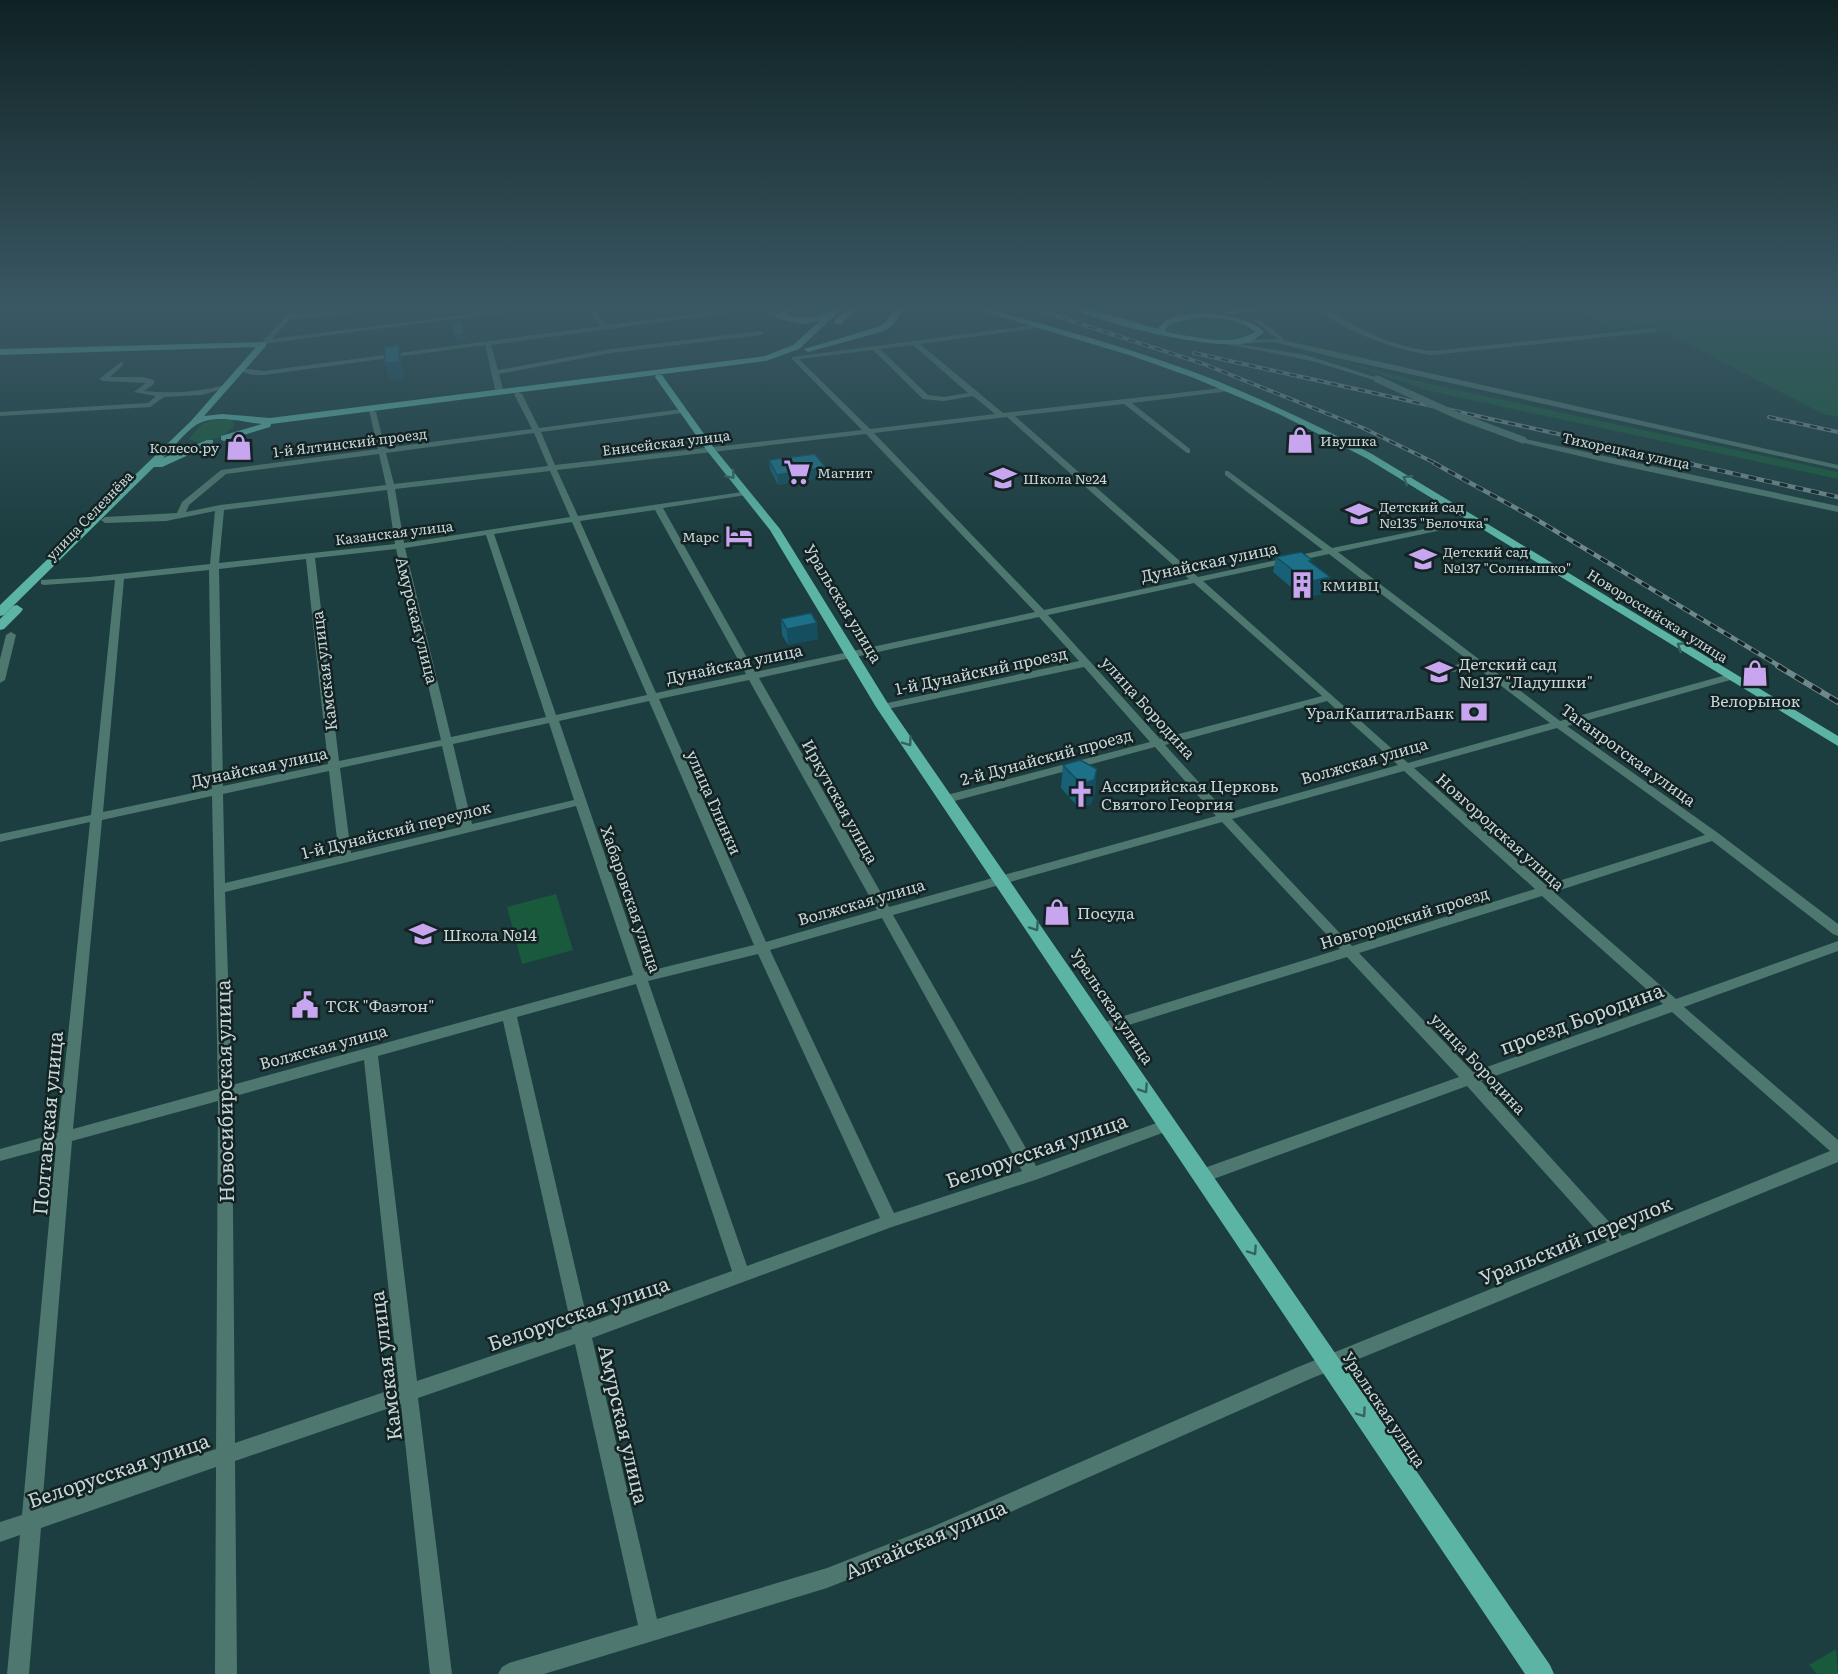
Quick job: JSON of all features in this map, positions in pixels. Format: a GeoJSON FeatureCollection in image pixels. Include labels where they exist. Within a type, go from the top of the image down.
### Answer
{"type":"FeatureCollection","features":[{"type":"Feature","properties":{"kind":"main road","name":"улица Селезнёва"},"geometry":{"type":"LineString","coordinates":[[0,612],[188,428],[228,383]]}},
{"type":"Feature","properties":{"kind":"main road"},"geometry":{"type":"LineString","coordinates":[[210,442],[187,442],[182,439],[188,428],[215,416],[270,421],[574,383]]}},
{"type":"Feature","properties":{"kind":"main road","name":"улица Селезнёва"},"geometry":{"type":"LineString","coordinates":[[0,626],[159,464],[210,442],[265,426],[608,383]]}},
{"type":"Feature","properties":{"kind":"main road","name":"Уральская улица"},"geometry":{"type":"LineString","coordinates":[[663,383],[711,450],[775,530],[883,707],[1541,1674]]}},
{"type":"Feature","properties":{"kind":"main road","name":"Новороссийская улица"},"geometry":{"type":"LineString","coordinates":[[1213,383],[1369,456],[1838,742]]}},
{"type":"Feature","properties":{"kind":"main road"},"geometry":{"type":"LineString","coordinates":[[222,390],[218,401],[221,406],[240,420],[237,429],[224,438]]}},
{"type":"Feature","properties":{"kind":"street"},"geometry":{"type":"LineString","coordinates":[[150,383],[138,392],[141,395],[222,390]]}},
{"type":"Feature","properties":{"kind":"street"},"geometry":{"type":"LineString","coordinates":[[498,383],[500,393]]}},
{"type":"Feature","properties":{"kind":"street","name":"улица Бородина"},"geometry":{"type":"LineString","coordinates":[[819,383],[1042,614],[1224,817],[1469,1078],[1618,1243]]}},
{"type":"Feature","properties":{"kind":"street"},"geometry":{"type":"LineString","coordinates":[[912,383],[926,397],[945,399],[974,394]]}},
{"type":"Feature","properties":{"kind":"street","name":"Новгородская улица"},"geometry":{"type":"LineString","coordinates":[[961,383],[1005,416],[1283,656],[1671,1006],[1838,1149]]}},
{"type":"Feature","properties":{"kind":"street","name":"Тихорецкая улица"},"geometry":{"type":"LineString","coordinates":[[1386,383],[1461,417],[1523,440],[1618,463],[1838,509]]}},
{"type":"Feature","properties":{"kind":"street"},"geometry":{"type":"LineString","coordinates":[[1465,383],[1838,467]]}},
{"type":"Feature","properties":{"kind":"street","name":"Енисейская улица"},"geometry":{"type":"LineString","coordinates":[[105,520],[166,518],[181,513],[391,487],[1230,389]]}},
{"type":"Feature","properties":{"kind":"street","name":"улица Глинки"},"geometry":{"type":"LineString","coordinates":[[518,394],[536,430],[573,520],[762,948],[890,1221]]}},
{"type":"Feature","properties":{"kind":"street"},"geometry":{"type":"LineString","coordinates":[[0,414],[150,405],[162,395]]}},
{"type":"Feature","properties":{"kind":"street"},"geometry":{"type":"LineString","coordinates":[[1125,401],[1187,451]]}},
{"type":"Feature","properties":{"kind":"street","name":"1-й Ялтинский проезд"},"geometry":{"type":"LineString","coordinates":[[181,513],[185,504],[224,472],[682,411]]}},
{"type":"Feature","properties":{"kind":"street","name":"Амурская улица"},"geometry":{"type":"LineString","coordinates":[[372,412],[380,452],[391,487],[400,546],[467,828]]}},
{"type":"Feature","properties":{"kind":"street","name":"Таганрогская улица"},"geometry":{"type":"LineString","coordinates":[[1228,473],[1559,725],[1714,836],[1838,931]]}},
{"type":"Feature","properties":{"kind":"street","name":"Казанская улица"},"geometry":{"type":"LineString","coordinates":[[44,582],[120,577],[400,546],[746,493]]}},
{"type":"Feature","properties":{"kind":"street","name":"Иркутская улица"},"geometry":{"type":"LineString","coordinates":[[657,506],[1032,1174]]}},
{"type":"Feature","properties":{"kind":"street","name":"Новосибирская улица"},"geometry":{"type":"LineString","coordinates":[[220,508],[214,566],[225,1091],[226,1674]]}},
{"type":"Feature","properties":{"kind":"street","name":"Дунайская улица"},"geometry":{"type":"LineString","coordinates":[[0,838],[1475,520]]}},
{"type":"Feature","properties":{"kind":"street","name":"Хабаровская улица"},"geometry":{"type":"LineString","coordinates":[[489,532],[742,1276]]}},
{"type":"Feature","properties":{"kind":"street","name":"Камская улица"},"geometry":{"type":"LineString","coordinates":[[310,556],[345,858]]}},
{"type":"Feature","properties":{"kind":"street","name":"Полтавская улица"},"geometry":{"type":"LineString","coordinates":[[18,1674],[65,1136],[120,577]]}},
{"type":"Feature","properties":{"kind":"street"},"geometry":{"type":"LineString","coordinates":[[0,680],[11,635]]}},
{"type":"Feature","properties":{"kind":"street"},"geometry":{"type":"LineString","coordinates":[[1453,669],[1477,662]]}},
{"type":"Feature","properties":{"kind":"street","name":"1-й Дунайский проезд"},"geometry":{"type":"LineString","coordinates":[[883,707],[1086,663]]}},
{"type":"Feature","properties":{"kind":"street","name":"Волжская улица"},"geometry":{"type":"LineString","coordinates":[[0,1155],[640,978],[762,948],[1405,766],[1730,677]]}},
{"type":"Feature","properties":{"kind":"street","name":"2-й Дунайский проезд"},"geometry":{"type":"LineString","coordinates":[[947,799],[1328,698]]}},
{"type":"Feature","properties":{"kind":"street","name":"1-й Дунайский переулок"},"geometry":{"type":"LineString","coordinates":[[219,889],[580,802]]}},
{"type":"Feature","properties":{"kind":"street","name":"Новгородский проезд"},"geometry":{"type":"LineString","coordinates":[[1103,1028],[1714,836]]}},
{"type":"Feature","properties":{"kind":"street","name":"проезд Бородина"},"geometry":{"type":"LineString","coordinates":[[1202,1176],[1838,946]]}},
{"type":"Feature","properties":{"kind":"street","name":"Амурская улица"},"geometry":{"type":"LineString","coordinates":[[509,1015],[650,1632]]}},
{"type":"Feature","properties":{"kind":"street","name":"Камская улица"},"geometry":{"type":"LineString","coordinates":[[370,1052],[441,1674]]}},
{"type":"Feature","properties":{"kind":"street","name":"Белорусская улица"},"geometry":{"type":"LineString","coordinates":[[0,1532],[583,1333],[890,1221],[1032,1174],[1168,1125]]}},
{"type":"Feature","properties":{"kind":"street","name":"Уральский переулок"},"geometry":{"type":"LineString","coordinates":[[1329,1365],[1618,1243],[1838,1155]]}},
{"type":"Feature","properties":{"kind":"street","name":"Алтайская улица"},"geometry":{"type":"LineString","coordinates":[[508,1674],[827,1578],[936,1535],[1305,1372],[1329,1365]]}},
{"type":"Feature","properties":{"kind":"green space"},"geometry":{"type":"Polygon","coordinates":[[[1406,383],[1427,383],[1838,472],[1838,479],[1430,391],[1406,383]]]}},
{"type":"Feature","properties":{"kind":"green space"},"geometry":{"type":"Polygon","coordinates":[[[1763,383],[1838,383],[1838,417],[1823,414],[1763,383]]]}},
{"type":"Feature","properties":{"kind":"green space"},"geometry":{"type":"Polygon","coordinates":[[[216,418],[233,419],[234,426],[213,440],[201,442],[189,439],[202,424],[216,418]]]}},
{"type":"Feature","properties":{"kind":"green space"},"geometry":{"type":"Polygon","coordinates":[[[556,894],[573,950],[522,964],[507,907],[556,894]]]}},
{"type":"Feature","properties":{"kind":"green space"},"geometry":{"type":"Polygon","coordinates":[[[1836,1649],[1838,1674],[1817,1674],[1809,1665],[1836,1649]]]}},
{"type":"Feature","properties":{"kind":"building"},"geometry":{"type":"Polygon","coordinates":[[[815,454],[825,467],[777,475],[769,460],[815,454]]]}},
{"type":"Feature","properties":{"kind":"building"},"geometry":{"type":"Polygon","coordinates":[[[1301,552],[1330,577],[1308,582],[1276,557],[1301,552]]]}},
{"type":"Feature","properties":{"kind":"building"},"geometry":{"type":"Polygon","coordinates":[[[811,613],[817,623],[787,629],[781,619],[811,613]]]}},
{"type":"Feature","properties":{"kind":"building"},"geometry":{"type":"Polygon","coordinates":[[[1080,760],[1097,769],[1094,780],[1081,784],[1063,765],[1080,760]]]}},
{"type":"Feature","properties":{"kind":"railway"},"geometry":{"type":"LineString","coordinates":[[1251,383],[1363,428],[1437,464]]}},
{"type":"Feature","properties":{"kind":"railway"},"geometry":{"type":"LineString","coordinates":[[1329,383],[1693,464]]}},
{"type":"Feature","properties":{"kind":"railway"},"geometry":{"type":"LineString","coordinates":[[1769,417],[1838,432]]}},
{"type":"Feature","properties":{"kind":"railway"},"geometry":{"type":"LineString","coordinates":[[1434,463],[1534,518],[1781,667]]}},
{"type":"Feature","properties":{"kind":"railway"},"geometry":{"type":"LineString","coordinates":[[1686,463],[1838,497]]}},
{"type":"Feature","properties":{"kind":"railway"},"geometry":{"type":"LineString","coordinates":[[1778,666],[1838,702]]}},
{"type":"Feature","properties":{"kind":"place","name":"Ивушка"},"geometry":{"type":"Point","coordinates":[1300,440]}},
{"type":"Feature","properties":{"kind":"place","name":"Колесо.ру"},"geometry":{"type":"Point","coordinates":[239,447]}},
{"type":"Feature","properties":{"kind":"place","name":"Магнит"},"geometry":{"type":"Point","coordinates":[797,472]}},
{"type":"Feature","properties":{"kind":"place","name":"Школа №24"},"geometry":{"type":"Point","coordinates":[1003,478]}},
{"type":"Feature","properties":{"kind":"place","name":"Детский сад №135 \"Белочка\""},"geometry":{"type":"Point","coordinates":[1359,514]}},
{"type":"Feature","properties":{"kind":"place","name":"Марс"},"geometry":{"type":"Point","coordinates":[739,536]}},
{"type":"Feature","properties":{"kind":"place","name":"Детский сад №137 \"Солнышко\""},"geometry":{"type":"Point","coordinates":[1423,559]}},
{"type":"Feature","properties":{"kind":"place","name":"КМИВЦ"},"geometry":{"type":"Point","coordinates":[1302,585]}},
{"type":"Feature","properties":{"kind":"place","name":"Детский сад №137 \"Ладушки\""},"geometry":{"type":"Point","coordinates":[1439,672]}},
{"type":"Feature","properties":{"kind":"place","name":"Велорынок"},"geometry":{"type":"Point","coordinates":[1755,673]}},
{"type":"Feature","properties":{"kind":"place","name":"УралКапиталБанк"},"geometry":{"type":"Point","coordinates":[1474,712]}},
{"type":"Feature","properties":{"kind":"place","name":"Ассирийская Церковь Святого Георгия"},"geometry":{"type":"Point","coordinates":[1081,794]}},
{"type":"Feature","properties":{"kind":"place","name":"Посуда"},"geometry":{"type":"Point","coordinates":[1057,912]}},
{"type":"Feature","properties":{"kind":"place","name":"Школа №14"},"geometry":{"type":"Point","coordinates":[423,934]}},
{"type":"Feature","properties":{"kind":"place","name":"ТСК \"Фаэтон\""},"geometry":{"type":"Point","coordinates":[305,1005]}}]}
